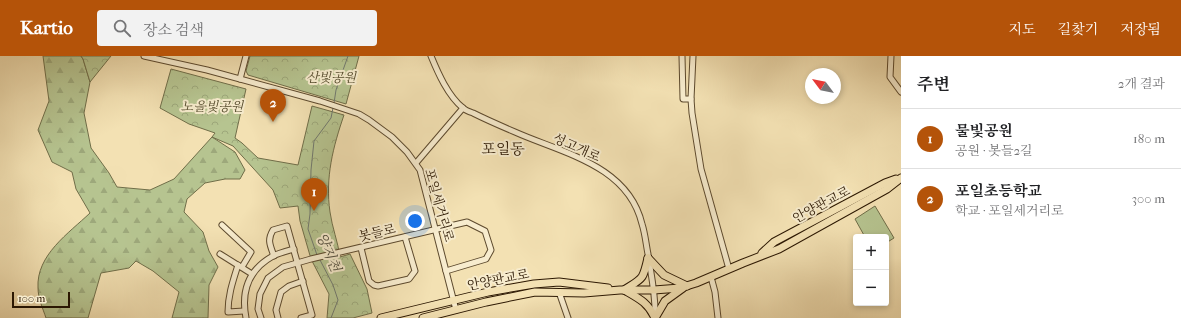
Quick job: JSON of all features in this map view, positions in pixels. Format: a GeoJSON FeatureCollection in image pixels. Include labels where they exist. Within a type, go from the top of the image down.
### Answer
{"type":"FeatureCollection","features":[{"type":"Feature","properties":{"kind":"main road","name":"안양판교로"},"geometry":{"type":"LineString","coordinates":[[423,318],[486,302],[534,292],[584,293],[622,290],[654,290],[687,286],[778,249],[887,189],[901,178]]}},
{"type":"Feature","properties":{"kind":"main road"},"geometry":{"type":"LineString","coordinates":[[648,258],[664,275],[687,286]]}},
{"type":"Feature","properties":{"kind":"main road"},"geometry":{"type":"LineString","coordinates":[[622,290],[642,279],[645,274],[648,258]]}},
{"type":"Feature","properties":{"kind":"main road","name":"안양판교로"},"geometry":{"type":"LineString","coordinates":[[381,318],[453,300],[534,284],[559,282],[622,290]]}},
{"type":"Feature","properties":{"kind":"main road"},"geometry":{"type":"LineString","coordinates":[[622,290],[638,297],[647,304],[655,318],[665,301],[687,286]]}},
{"type":"Feature","properties":{"kind":"street","name":"포일세거리로"},"geometry":{"type":"LineString","coordinates":[[144,56],[207,70],[333,105],[359,114],[380,127],[407,152],[420,170],[456,310]]}},
{"type":"Feature","properties":{"kind":"street"},"geometry":{"type":"LineString","coordinates":[[240,79],[246,56]]}},
{"type":"Feature","properties":{"kind":"street","name":"성고개로"},"geometry":{"type":"LineString","coordinates":[[431,56],[439,75],[449,91],[463,108],[510,130],[592,163],[609,174],[620,184],[635,205],[642,223],[654,290],[655,318]]}},
{"type":"Feature","properties":{"kind":"street"},"geometry":{"type":"LineString","coordinates":[[682,56],[683,99],[691,99]]}},
{"type":"Feature","properties":{"kind":"street"},"geometry":{"type":"LineString","coordinates":[[693,56],[691,99],[701,169],[729,270]]}},
{"type":"Feature","properties":{"kind":"street"},"geometry":{"type":"LineString","coordinates":[[891,56],[890,77],[901,92]]}},
{"type":"Feature","properties":{"kind":"street"},"geometry":{"type":"LineString","coordinates":[[416,163],[463,108]]}},
{"type":"Feature","properties":{"kind":"street","name":"봇들로"},"geometry":{"type":"LineString","coordinates":[[261,318],[258,309],[260,294],[268,278],[283,267],[297,262],[361,248],[435,228],[467,222],[485,231],[491,250],[486,259],[446,271]]}},
{"type":"Feature","properties":{"kind":"street"},"geometry":{"type":"LineString","coordinates":[[222,225],[251,252],[240,266],[231,285],[228,300],[228,312],[244,311]]}},
{"type":"Feature","properties":{"kind":"street"},"geometry":{"type":"LineString","coordinates":[[274,256],[269,244],[269,237],[273,230],[287,226],[312,315],[301,318]]}},
{"type":"Feature","properties":{"kind":"street"},"geometry":{"type":"LineString","coordinates":[[361,248],[369,281],[374,285],[378,286],[409,279],[415,271],[404,237]]}},
{"type":"Feature","properties":{"kind":"street"},"geometry":{"type":"LineString","coordinates":[[246,318],[244,311],[245,291],[252,274],[274,256],[294,249]]}},
{"type":"Feature","properties":{"kind":"street"},"geometry":{"type":"LineString","coordinates":[[220,254],[252,274]]}},
{"type":"Feature","properties":{"kind":"street"},"geometry":{"type":"LineString","coordinates":[[711,277],[715,292],[718,318]]}},
{"type":"Feature","properties":{"kind":"street"},"geometry":{"type":"LineString","coordinates":[[278,318],[276,310],[281,292],[289,286],[303,281]]}},
{"type":"Feature","properties":{"kind":"street"},"geometry":{"type":"LineString","coordinates":[[559,292],[568,318]]}},
{"type":"Feature","properties":{"kind":"green space"},"geometry":{"type":"Polygon","coordinates":[[[43,56],[81,56],[83,59],[90,82],[84,113],[91,148],[117,187],[150,190],[174,179],[212,137],[235,152],[245,170],[240,179],[225,179],[205,183],[187,199],[184,212],[203,232],[209,251],[218,267],[209,285],[208,318],[172,318],[179,292],[153,271],[136,261],[129,268],[101,273],[88,318],[46,318],[38,292],[39,276],[42,265],[55,246],[90,213],[76,189],[72,172],[52,162],[38,130],[49,101],[43,56]]]}},
{"type":"Feature","properties":{"kind":"green space"},"geometry":{"type":"Polygon","coordinates":[[[81,56],[111,56],[90,82],[81,56]]]}},
{"type":"Feature","properties":{"kind":"green space","name":"산빛공원"},"geometry":{"type":"Polygon","coordinates":[[[250,56],[359,56],[346,104],[248,75],[246,71],[250,56]]]}},
{"type":"Feature","properties":{"kind":"green space","name":"노을빛공원"},"geometry":{"type":"Polygon","coordinates":[[[171,69],[246,89],[235,138],[258,158],[298,165],[312,106],[344,115],[333,151],[329,175],[330,212],[340,257],[350,254],[367,289],[372,313],[353,318],[327,318],[329,294],[311,259],[300,221],[298,206],[280,208],[273,190],[233,146],[212,137],[215,133],[189,124],[160,108],[171,69]]]}},
{"type":"Feature","properties":{"kind":"green space"},"geometry":{"type":"Polygon","coordinates":[[[875,206],[894,238],[889,241],[889,234],[863,234],[855,219],[875,206]]]}},
{"type":"Feature","properties":{"kind":"waterway","name":"양지천"},"geometry":{"type":"LineString","coordinates":[[334,103],[336,90],[348,56]]}},
{"type":"Feature","properties":{"kind":"waterway","name":"양지천"},"geometry":{"type":"LineString","coordinates":[[317,255],[308,229],[314,141],[331,118],[333,108]]}},
{"type":"Feature","properties":{"kind":"waterway","name":"양지천"},"geometry":{"type":"LineString","coordinates":[[320,260],[333,285],[338,300],[331,318]]}},
{"type":"Feature","properties":{"kind":"place","name":"포일초등학교"},"geometry":{"type":"Point","coordinates":[273,122]}},
{"type":"Feature","properties":{"kind":"place","name":"물빛공원"},"geometry":{"type":"Point","coordinates":[314,211]}},
{"type":"Feature","properties":{"kind":"district","name":"포일동"},"geometry":{"type":"Point","coordinates":[503,149]}}]}
